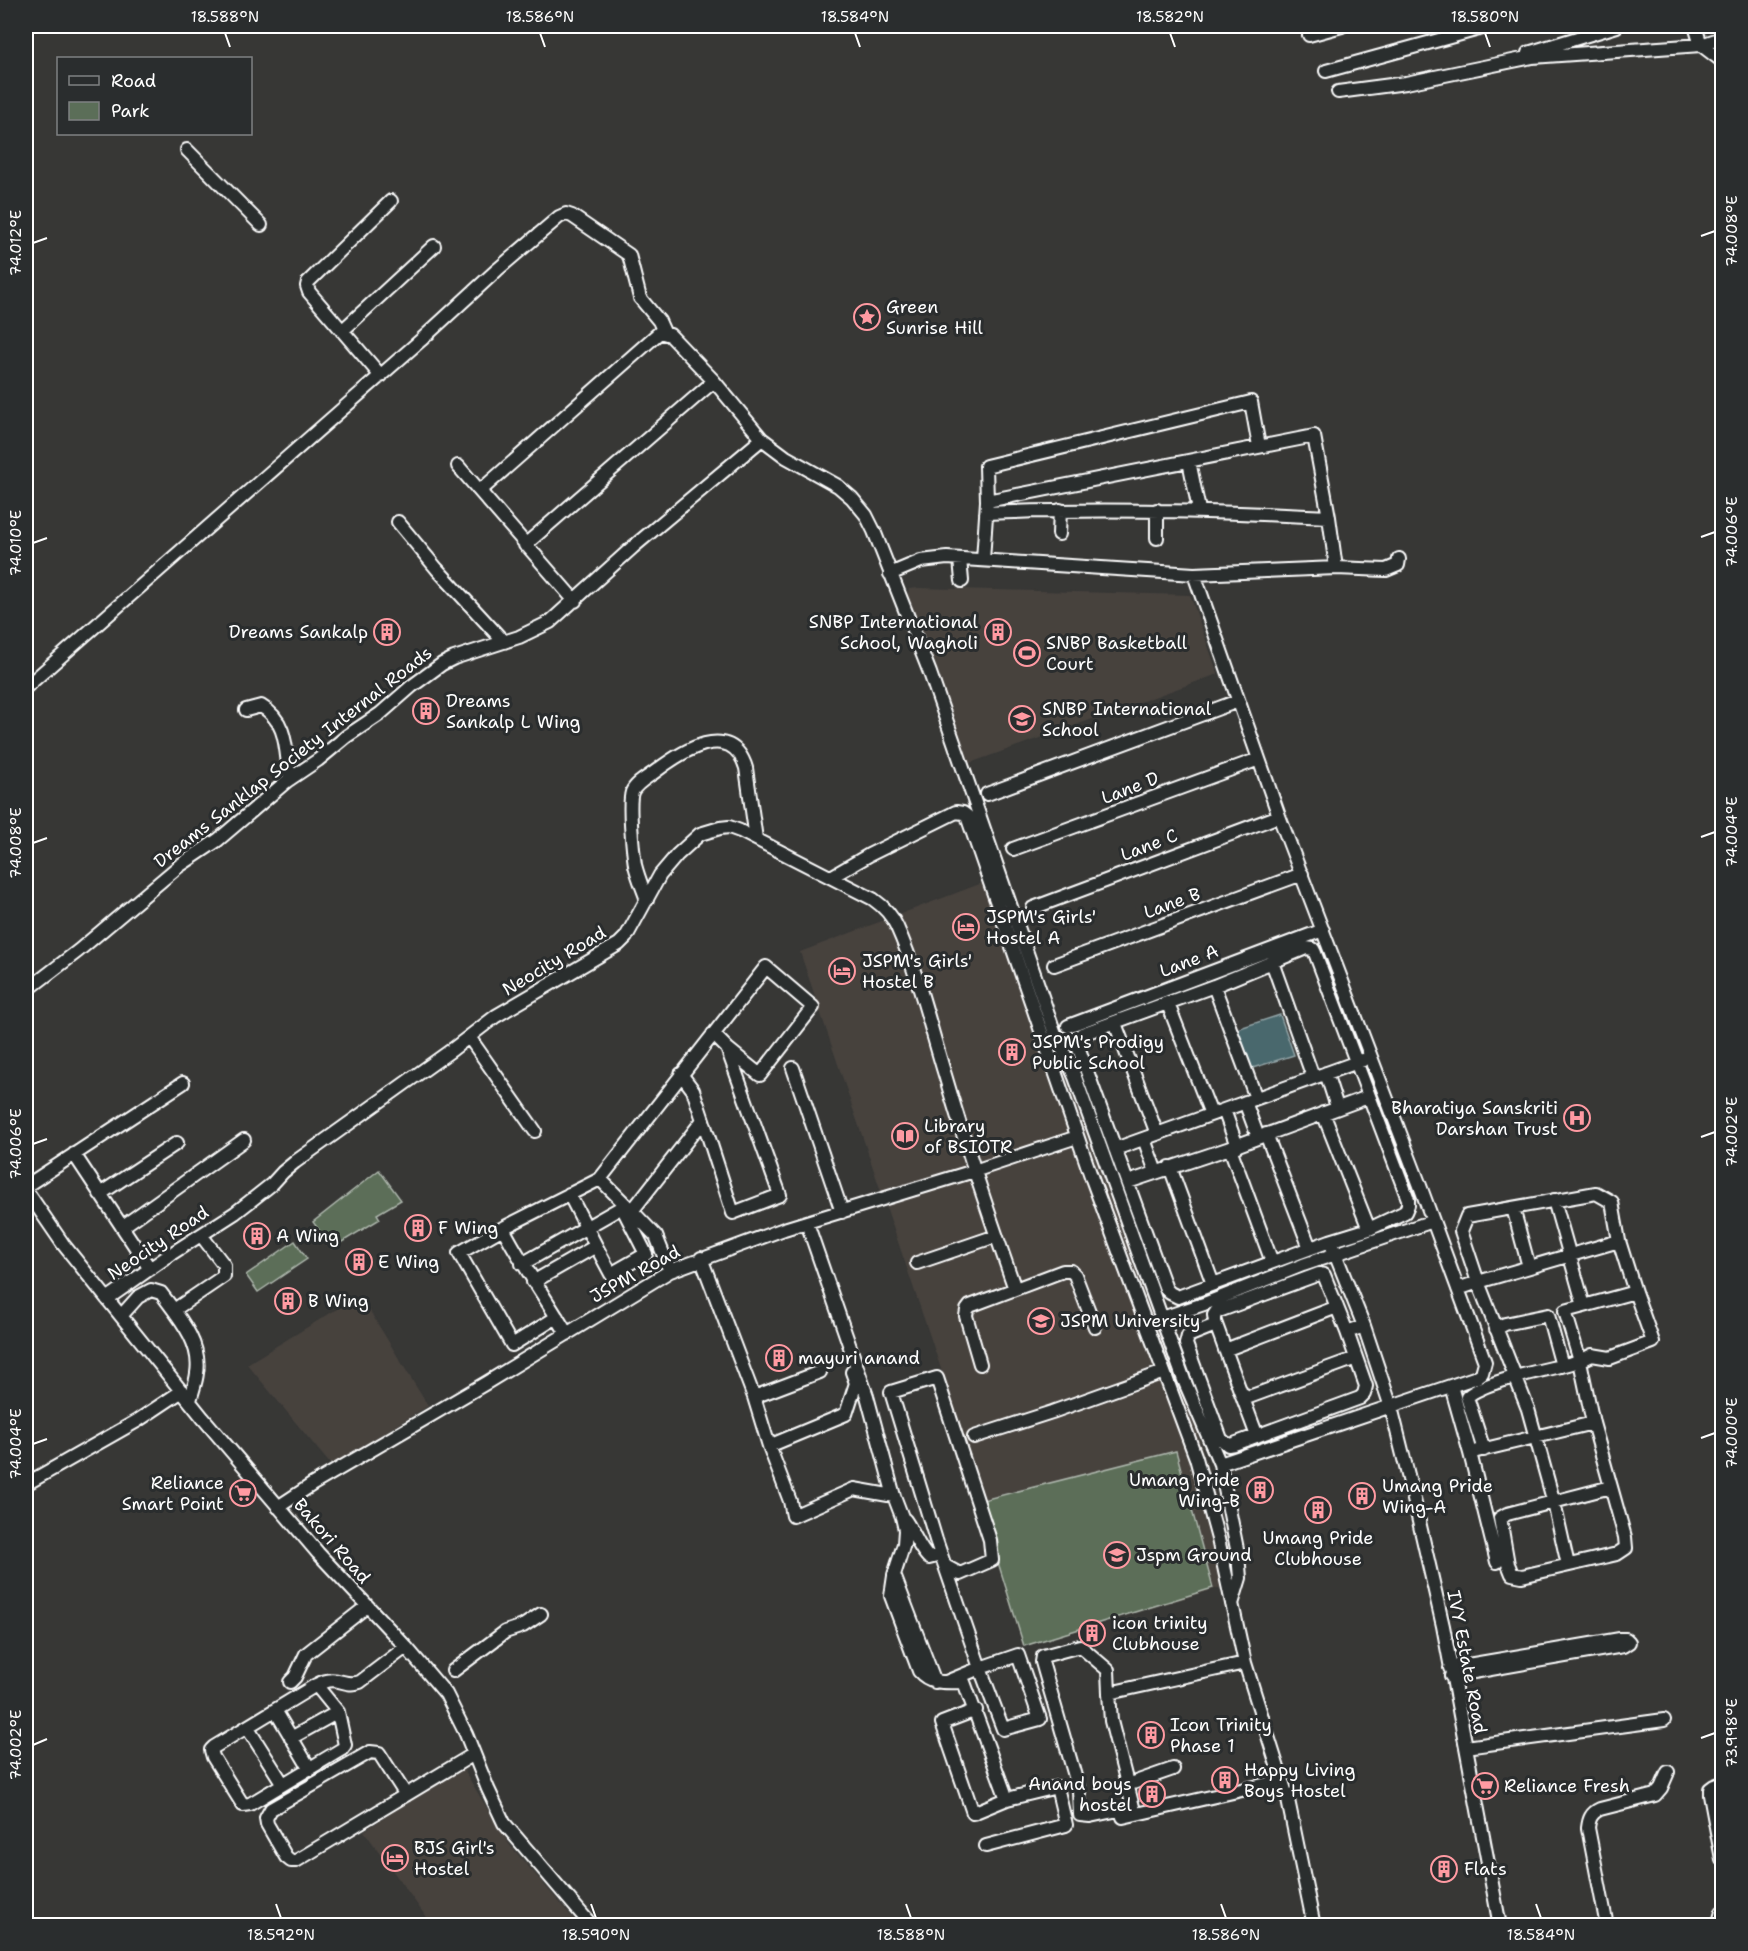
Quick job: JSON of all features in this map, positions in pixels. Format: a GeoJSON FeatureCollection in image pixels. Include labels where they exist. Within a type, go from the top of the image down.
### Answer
{"type":"FeatureCollection","features":[{"type":"Feature","properties":{"kind":"street"},"geometry":{"type":"LineString","coordinates":[[1309,35],[1342,26]]}},
{"type":"Feature","properties":{"kind":"street"},"geometry":{"type":"LineString","coordinates":[[1326,71],[1490,26]]}},
{"type":"Feature","properties":{"kind":"street"},"geometry":{"type":"LineString","coordinates":[[1517,60],[1537,50],[1617,26]]}},
{"type":"Feature","properties":{"kind":"street"},"geometry":{"type":"LineString","coordinates":[[1695,26],[1701,45],[1722,61]]}},
{"type":"Feature","properties":{"kind":"street"},"geometry":{"type":"LineString","coordinates":[[1338,92],[1406,83],[1517,60],[1701,45],[1722,39]]}},
{"type":"Feature","properties":{"kind":"street"},"geometry":{"type":"LineString","coordinates":[[187,150],[261,225]]}},
{"type":"Feature","properties":{"kind":"street"},"geometry":{"type":"LineString","coordinates":[[381,376],[309,292],[307,286],[308,282],[391,201]]}},
{"type":"Feature","properties":{"kind":"street"},"geometry":{"type":"LineString","coordinates":[[26,687],[559,217],[566,214],[572,216],[629,255],[640,298],[659,321],[663,332],[670,335],[714,381],[762,439],[786,457],[838,486],[860,506],[874,531],[933,682],[1054,1031],[1075,1077],[1184,1380],[1220,1464],[1239,1554],[1240,1578],[1232,1604]]}},
{"type":"Feature","properties":{"kind":"street"},"geometry":{"type":"LineString","coordinates":[[342,331],[435,246]]}},
{"type":"Feature","properties":{"kind":"street"},"geometry":{"type":"LineString","coordinates":[[480,491],[651,340],[663,332]]}},
{"type":"Feature","properties":{"kind":"street"},"geometry":{"type":"LineString","coordinates":[[525,545],[714,381]]}},
{"type":"Feature","properties":{"kind":"street"},"geometry":{"type":"LineString","coordinates":[[983,560],[986,466],[1251,402],[1259,446]]}},
{"type":"Feature","properties":{"kind":"street"},"geometry":{"type":"LineString","coordinates":[[986,507],[1189,460],[1314,436],[1336,568]]}},
{"type":"Feature","properties":{"kind":"street","name":"Dreams Sanklap Society Internal Roads"},"geometry":{"type":"LineString","coordinates":[[26,991],[78,951],[179,866],[218,840],[290,779],[380,714],[441,664],[504,642],[550,622],[602,574],[762,439]]}},
{"type":"Feature","properties":{"kind":"street"},"geometry":{"type":"LineString","coordinates":[[1189,460],[1199,510]]}},
{"type":"Feature","properties":{"kind":"street"},"geometry":{"type":"LineString","coordinates":[[458,466],[575,601]]}},
{"type":"Feature","properties":{"kind":"street"},"geometry":{"type":"LineString","coordinates":[[986,507],[1060,510],[1199,510],[1329,517]]}},
{"type":"Feature","properties":{"kind":"street"},"geometry":{"type":"LineString","coordinates":[[1059,534],[1060,510]]}},
{"type":"Feature","properties":{"kind":"street"},"geometry":{"type":"LineString","coordinates":[[1157,510],[1157,538]]}},
{"type":"Feature","properties":{"kind":"street"},"geometry":{"type":"LineString","coordinates":[[398,522],[451,585],[504,642]]}},
{"type":"Feature","properties":{"kind":"street"},"geometry":{"type":"LineString","coordinates":[[890,574],[921,561],[946,558],[1194,574],[1336,568],[1386,570],[1398,565],[1399,559]]}},
{"type":"Feature","properties":{"kind":"street"},"geometry":{"type":"LineString","coordinates":[[960,560],[962,581]]}},
{"type":"Feature","properties":{"kind":"street"},"geometry":{"type":"LineString","coordinates":[[1194,574],[1279,816],[1485,1362],[1482,1373],[1477,1377],[1220,1464]]}},
{"type":"Feature","properties":{"kind":"street"},"geometry":{"type":"LineString","coordinates":[[987,794],[1238,701]]}},
{"type":"Feature","properties":{"kind":"street"},"geometry":{"type":"LineString","coordinates":[[246,710],[261,706],[272,712],[282,726],[290,779]]}},
{"type":"Feature","properties":{"kind":"street"},"geometry":{"type":"LineString","coordinates":[[647,900],[635,864],[631,795],[638,784],[688,749],[701,744],[724,743],[738,752],[743,759],[756,839]]}},
{"type":"Feature","properties":{"kind":"street","name":"Lane D"},"geometry":{"type":"LineString","coordinates":[[1013,849],[1259,759]]}},
{"type":"Feature","properties":{"kind":"street"},"geometry":{"type":"LineString","coordinates":[[831,877],[869,855],[956,812],[967,816],[1077,1137],[1206,1490],[1245,1663],[1296,1835],[1314,1926]]}},
{"type":"Feature","properties":{"kind":"street","name":"Lane C"},"geometry":{"type":"LineString","coordinates":[[1032,908],[1279,816]]}},
{"type":"Feature","properties":{"kind":"street","name":"Neocity Road"},"geometry":{"type":"LineString","coordinates":[[107,1299],[252,1201],[289,1167],[496,1016],[619,944],[626,937],[660,875],[677,855],[700,834],[711,829],[729,827],[882,905],[897,926],[922,997],[974,1172],[1015,1288]]}},
{"type":"Feature","properties":{"kind":"street","name":"Lane B"},"geometry":{"type":"LineString","coordinates":[[1054,965],[1302,874]]}},
{"type":"Feature","properties":{"kind":"street","name":"Lane A"},"geometry":{"type":"LineString","coordinates":[[1068,1026],[1323,930]]}},
{"type":"Feature","properties":{"kind":"street"},"geometry":{"type":"LineString","coordinates":[[1306,948],[1312,949],[1408,1204],[1405,1212],[1369,1229],[1330,1240],[1178,1297],[1170,1293],[1076,1045],[1078,1036],[1168,1004],[1272,962],[1306,948]]}},
{"type":"Feature","properties":{"kind":"street"},"geometry":{"type":"LineString","coordinates":[[1272,962],[1320,1075],[1337,1107]]}},
{"type":"Feature","properties":{"kind":"street"},"geometry":{"type":"LineString","coordinates":[[557,1317],[512,1345],[459,1253],[600,1179],[681,1074],[766,967],[813,1007],[760,1075],[713,1034]]}},
{"type":"Feature","properties":{"kind":"street"},"geometry":{"type":"LineString","coordinates":[[1215,986],[1262,1136],[1310,1248]]}},
{"type":"Feature","properties":{"kind":"street"},"geometry":{"type":"LineString","coordinates":[[1168,1004],[1211,1114]]}},
{"type":"Feature","properties":{"kind":"street"},"geometry":{"type":"LineString","coordinates":[[1115,1023],[1157,1134]]}},
{"type":"Feature","properties":{"kind":"street"},"geometry":{"type":"LineString","coordinates":[[469,1037],[535,1131]]}},
{"type":"Feature","properties":{"kind":"street"},"geometry":{"type":"LineString","coordinates":[[681,1074],[693,1090],[733,1213],[780,1195],[727,1048]]}},
{"type":"Feature","properties":{"kind":"street"},"geometry":{"type":"LineString","coordinates":[[1115,1149],[1371,1057]]}},
{"type":"Feature","properties":{"kind":"street"},"geometry":{"type":"LineString","coordinates":[[793,1068],[842,1212]]}},
{"type":"Feature","properties":{"kind":"street"},"geometry":{"type":"LineString","coordinates":[[26,1188],[183,1083]]}},
{"type":"Feature","properties":{"kind":"street"},"geometry":{"type":"LineString","coordinates":[[1128,1182],[1234,1147],[1368,1097]]}},
{"type":"Feature","properties":{"kind":"street"},"geometry":{"type":"LineString","coordinates":[[1224,1110],[1272,1262]]}},
{"type":"Feature","properties":{"kind":"street"},"geometry":{"type":"LineString","coordinates":[[1323,1113],[1369,1229]]}},
{"type":"Feature","properties":{"kind":"street"},"geometry":{"type":"LineString","coordinates":[[522,1264],[587,1227],[627,1208],[703,1120]]}},
{"type":"Feature","properties":{"kind":"street","name":"JSPM Road"},"geometry":{"type":"LineString","coordinates":[[278,1507],[670,1271],[701,1258],[807,1223],[974,1172],[1077,1137]]}},
{"type":"Feature","properties":{"kind":"street"},"geometry":{"type":"LineString","coordinates":[[1144,1138],[1156,1172]]}},
{"type":"Feature","properties":{"kind":"street"},"geometry":{"type":"LineString","coordinates":[[122,1227],[244,1140]]}},
{"type":"Feature","properties":{"kind":"street"},"geometry":{"type":"LineString","coordinates":[[100,1194],[177,1143]]}},
{"type":"Feature","properties":{"kind":"street"},"geometry":{"type":"LineString","coordinates":[[74,1154],[150,1269]]}},
{"type":"Feature","properties":{"kind":"street"},"geometry":{"type":"LineString","coordinates":[[1108,1171],[1122,1166]]}},
{"type":"Feature","properties":{"kind":"street"},"geometry":{"type":"LineString","coordinates":[[1170,1167],[1213,1284]]}},
{"type":"Feature","properties":{"kind":"street"},"geometry":{"type":"LineString","coordinates":[[600,1179],[656,1236],[670,1271]]}},
{"type":"Feature","properties":{"kind":"street","name":"Bakori Road"},"geometry":{"type":"LineString","coordinates":[[26,1188],[63,1244],[190,1401],[278,1507],[446,1694],[504,1823],[592,1926]]}},
{"type":"Feature","properties":{"kind":"street"},"geometry":{"type":"LineString","coordinates":[[1484,1450],[1467,1397],[1473,1391],[1517,1377],[1580,1361],[1592,1355],[1610,1358],[1653,1342],[1618,1241],[1612,1202],[1596,1193],[1467,1216],[1461,1231],[1496,1329],[1517,1377],[1537,1437],[1568,1565]]}},
{"type":"Feature","properties":{"kind":"street"},"geometry":{"type":"LineString","coordinates":[[569,1194],[611,1274],[646,1254],[627,1208]]}},
{"type":"Feature","properties":{"kind":"street"},"geometry":{"type":"LineString","coordinates":[[1554,1200],[1584,1306]]}},
{"type":"Feature","properties":{"kind":"street"},"geometry":{"type":"LineString","coordinates":[[1513,1208],[1529,1267]]}},
{"type":"Feature","properties":{"kind":"street"},"geometry":{"type":"LineString","coordinates":[[1162,1318],[1335,1254],[1433,1221]]}},
{"type":"Feature","properties":{"kind":"street"},"geometry":{"type":"LineString","coordinates":[[807,1223],[867,1396],[894,1496],[902,1517],[905,1530],[904,1544],[894,1575],[941,1682]]}},
{"type":"Feature","properties":{"kind":"street"},"geometry":{"type":"LineString","coordinates":[[503,1228],[522,1264],[567,1334]]}},
{"type":"Feature","properties":{"kind":"street"},"geometry":{"type":"LineString","coordinates":[[174,1310],[224,1276],[224,1265],[201,1235]]}},
{"type":"Feature","properties":{"kind":"street"},"geometry":{"type":"LineString","coordinates":[[917,1263],[996,1236]]}},
{"type":"Feature","properties":{"kind":"street","name":"IVY Estate Road"},"geometry":{"type":"LineString","coordinates":[[1330,1240],[1364,1326],[1391,1407],[1429,1564],[1500,1926]]}},
{"type":"Feature","properties":{"kind":"street"},"geometry":{"type":"LineString","coordinates":[[1458,1289],[1618,1241]]}},
{"type":"Feature","properties":{"kind":"street"},"geometry":{"type":"LineString","coordinates":[[533,1282],[596,1246]]}},
{"type":"Feature","properties":{"kind":"street"},"geometry":{"type":"LineString","coordinates":[[701,1258],[754,1397],[769,1446],[790,1501],[793,1516],[854,1489],[894,1496]]}},
{"type":"Feature","properties":{"kind":"street"},"geometry":{"type":"LineString","coordinates":[[980,1364],[966,1316],[970,1306],[1063,1270],[1071,1271],[1075,1275],[1095,1327]]}},
{"type":"Feature","properties":{"kind":"street"},"geometry":{"type":"LineString","coordinates":[[1241,1273],[1247,1287]]}},
{"type":"Feature","properties":{"kind":"street"},"geometry":{"type":"LineString","coordinates":[[1215,1322],[1211,1328],[1188,1336],[1186,1344],[1221,1439],[1228,1445],[1257,1436],[1360,1398],[1366,1391],[1366,1386],[1347,1332],[1324,1275],[1319,1274],[1214,1314],[1257,1436]]}},
{"type":"Feature","properties":{"kind":"street"},"geometry":{"type":"LineString","coordinates":[[769,1446],[846,1414],[856,1383],[819,1283]]}},
{"type":"Feature","properties":{"kind":"street"},"geometry":{"type":"LineString","coordinates":[[121,1316],[138,1297],[151,1290],[161,1293],[193,1340],[197,1356],[197,1372],[190,1401]]}},
{"type":"Feature","properties":{"kind":"street"},"geometry":{"type":"LineString","coordinates":[[1496,1329],[1505,1324],[1635,1292]]}},
{"type":"Feature","properties":{"kind":"street"},"geometry":{"type":"LineString","coordinates":[[1225,1350],[1337,1307]]}},
{"type":"Feature","properties":{"kind":"street"},"geometry":{"type":"LineString","coordinates":[[1565,1311],[1580,1361],[1593,1423],[1611,1487],[1626,1548],[1617,1554],[1522,1576],[1512,1574],[1508,1564],[1500,1518],[1507,1514],[1611,1487]]}},
{"type":"Feature","properties":{"kind":"street"},"geometry":{"type":"LineString","coordinates":[[1548,1315],[1562,1366]]}},
{"type":"Feature","properties":{"kind":"street"},"geometry":{"type":"LineString","coordinates":[[1347,1332],[1364,1326]]}},
{"type":"Feature","properties":{"kind":"street"},"geometry":{"type":"LineString","coordinates":[[1241,1393],[1249,1397],[1254,1396],[1356,1358]]}},
{"type":"Feature","properties":{"kind":"street"},"geometry":{"type":"LineString","coordinates":[[754,1397],[820,1372]]}},
{"type":"Feature","properties":{"kind":"street"},"geometry":{"type":"LineString","coordinates":[[974,1437],[1164,1372]]}},
{"type":"Feature","properties":{"kind":"street"},"geometry":{"type":"LineString","coordinates":[[941,1682],[980,1668],[1018,1655],[1040,1719],[1003,1729],[980,1668],[947,1568],[941,1555],[891,1392],[937,1378],[990,1540],[992,1560],[960,1574],[947,1568]]}},
{"type":"Feature","properties":{"kind":"street"},"geometry":{"type":"LineString","coordinates":[[1451,1386],[1497,1562]]}},
{"type":"Feature","properties":{"kind":"street"},"geometry":{"type":"LineString","coordinates":[[26,1484],[137,1421],[182,1391]]}},
{"type":"Feature","properties":{"kind":"street"},"geometry":{"type":"LineString","coordinates":[[1470,1453],[1593,1423]]}},
{"type":"Feature","properties":{"kind":"street"},"geometry":{"type":"LineString","coordinates":[[902,1517],[915,1535],[925,1555],[929,1558],[941,1555]]}},
{"type":"Feature","properties":{"kind":"street"},"geometry":{"type":"LineString","coordinates":[[290,1682],[295,1677],[306,1653],[366,1607]]}},
{"type":"Feature","properties":{"kind":"street"},"geometry":{"type":"LineString","coordinates":[[453,1671],[505,1632],[523,1626],[541,1614]]}},
{"type":"Feature","properties":{"kind":"street"},"geometry":{"type":"LineString","coordinates":[[1620,1639],[1626,1639],[1629,1642],[1623,1646],[1451,1672],[1620,1639]]}},
{"type":"Feature","properties":{"kind":"street"},"geometry":{"type":"LineString","coordinates":[[316,1685],[338,1712],[345,1745],[342,1749],[246,1806],[243,1805],[211,1750],[316,1685],[335,1679],[354,1684],[360,1682],[406,1647]]}},
{"type":"Feature","properties":{"kind":"street"},"geometry":{"type":"LineString","coordinates":[[1071,1648],[1083,1648],[1087,1654],[1108,1670],[1111,1721],[1127,1785],[1133,1807],[1090,1816],[1080,1815],[1079,1790],[1042,1659],[1046,1655],[1071,1648]]}},
{"type":"Feature","properties":{"kind":"street"},"geometry":{"type":"LineString","coordinates":[[1109,1693],[1245,1663]]}},
{"type":"Feature","properties":{"kind":"street"},"geometry":{"type":"LineString","coordinates":[[941,1682],[964,1682],[1007,1799]]}},
{"type":"Feature","properties":{"kind":"street"},"geometry":{"type":"LineString","coordinates":[[275,1710],[310,1768]]}},
{"type":"Feature","properties":{"kind":"street"},"geometry":{"type":"LineString","coordinates":[[976,1710],[942,1723],[973,1813],[1007,1799],[1057,1787],[1066,1825],[986,1846]]}},
{"type":"Feature","properties":{"kind":"street"},"geometry":{"type":"LineString","coordinates":[[291,1738],[308,1731],[338,1712]]}},
{"type":"Feature","properties":{"kind":"street"},"geometry":{"type":"LineString","coordinates":[[1466,1747],[1664,1720]]}},
{"type":"Feature","properties":{"kind":"street"},"geometry":{"type":"LineString","coordinates":[[247,1727],[283,1784]]}},
{"type":"Feature","properties":{"kind":"street"},"geometry":{"type":"LineString","coordinates":[[406,1795],[380,1753],[370,1752],[271,1809],[267,1813],[267,1824],[286,1857],[291,1861],[296,1861],[406,1795],[474,1754]]}},
{"type":"Feature","properties":{"kind":"street"},"geometry":{"type":"LineString","coordinates":[[1127,1785],[1173,1769]]}},
{"type":"Feature","properties":{"kind":"street"},"geometry":{"type":"LineString","coordinates":[[1607,1926],[1588,1828],[1589,1820],[1594,1812],[1600,1809],[1654,1795],[1661,1788],[1668,1772]]}},
{"type":"Feature","properties":{"kind":"street"},"geometry":{"type":"LineString","coordinates":[[1084,1826],[1281,1781]]}},
{"type":"Feature","properties":{"kind":"street"},"geometry":{"type":"LineString","coordinates":[[1722,1783],[1710,1789],[1719,1824],[1722,1859]]}},
{"type":"Feature","properties":{"kind":"street"},"geometry":{"type":"LineString","coordinates":[[1721,1926],[1722,1912]]}},
{"type":"Feature","properties":{"kind":"shaded area","name":"SNBP International School"},"geometry":{"type":"Polygon","coordinates":[[[909,589],[1190,595],[1218,674],[967,764],[906,600],[909,589]]]}},
{"type":"Feature","properties":{"kind":"shaded area","name":"JSPM University"},"geometry":{"type":"Polygon","coordinates":[[[993,879],[1196,1427],[1218,1504],[1231,1561],[1232,1584],[1023,1647],[979,1501],[961,1428],[800,952],[993,879]]]}},
{"type":"Feature","properties":{"kind":"shaded area"},"geometry":{"type":"Polygon","coordinates":[[[360,1295],[428,1406],[331,1465],[247,1364],[360,1295]]]}},
{"type":"Feature","properties":{"kind":"shaded area"},"geometry":{"type":"Polygon","coordinates":[[[462,1767],[509,1844],[579,1925],[432,1925],[364,1831],[462,1767]]]}},
{"type":"Feature","properties":{"kind":"green space"},"geometry":{"type":"Polygon","coordinates":[[[379,1170],[401,1200],[377,1214],[380,1219],[332,1248],[313,1222],[379,1170]]]}},
{"type":"Feature","properties":{"kind":"green space"},"geometry":{"type":"Polygon","coordinates":[[[295,1241],[307,1259],[258,1292],[246,1275],[295,1241]]]}},
{"type":"Feature","properties":{"kind":"green space"},"geometry":{"type":"Polygon","coordinates":[[[1176,1451],[1213,1588],[1024,1646],[979,1501],[1176,1451]]]}},
{"type":"Feature","properties":{"kind":"water"},"geometry":{"type":"Polygon","coordinates":[[[1280,1015],[1294,1055],[1246,1070],[1231,1031],[1280,1015]]]}},
{"type":"Feature","properties":{"kind":"place","name":"Green Sunrise Hill"},"geometry":{"type":"Point","coordinates":[867,317]}},
{"type":"Feature","properties":{"kind":"place","name":"Dreams Sankalp"},"geometry":{"type":"Point","coordinates":[387,632]}},
{"type":"Feature","properties":{"kind":"place","name":"SNBP International School, Wagholi"},"geometry":{"type":"Point","coordinates":[998,632]}},
{"type":"Feature","properties":{"kind":"place","name":"SNBP Basketball Court"},"geometry":{"type":"Point","coordinates":[1027,653]}},
{"type":"Feature","properties":{"kind":"place","name":"Dreams Sankalp L Wing"},"geometry":{"type":"Point","coordinates":[426,711]}},
{"type":"Feature","properties":{"kind":"place","name":"SNBP International School"},"geometry":{"type":"Point","coordinates":[1022,719]}},
{"type":"Feature","properties":{"kind":"place","name":"JSPM's Girls' Hostel A"},"geometry":{"type":"Point","coordinates":[966,927]}},
{"type":"Feature","properties":{"kind":"place","name":"JSPM's Girls' Hostel B"},"geometry":{"type":"Point","coordinates":[842,971]}},
{"type":"Feature","properties":{"kind":"place","name":"JSPM's Prodigy Public School"},"geometry":{"type":"Point","coordinates":[1012,1052]}},
{"type":"Feature","properties":{"kind":"place","name":"Bharatiya Sanskriti Darshan Trust"},"geometry":{"type":"Point","coordinates":[1577,1118]}},
{"type":"Feature","properties":{"kind":"place","name":"Library of BSIOTR"},"geometry":{"type":"Point","coordinates":[905,1136]}},
{"type":"Feature","properties":{"kind":"place","name":"F Wing"},"geometry":{"type":"Point","coordinates":[418,1228]}},
{"type":"Feature","properties":{"kind":"place","name":"A Wing"},"geometry":{"type":"Point","coordinates":[257,1236]}},
{"type":"Feature","properties":{"kind":"place","name":"E Wing"},"geometry":{"type":"Point","coordinates":[359,1262]}},
{"type":"Feature","properties":{"kind":"place","name":"B Wing"},"geometry":{"type":"Point","coordinates":[288,1301]}},
{"type":"Feature","properties":{"kind":"place","name":"JSPM University"},"geometry":{"type":"Point","coordinates":[1041,1321]}},
{"type":"Feature","properties":{"kind":"place","name":"mayuri anand"},"geometry":{"type":"Point","coordinates":[779,1358]}},
{"type":"Feature","properties":{"kind":"place","name":"Umang Pride Wing-B"},"geometry":{"type":"Point","coordinates":[1260,1490]}},
{"type":"Feature","properties":{"kind":"place","name":"Reliance Smart Point"},"geometry":{"type":"Point","coordinates":[243,1493]}},
{"type":"Feature","properties":{"kind":"place","name":"Umang Pride Wing-A"},"geometry":{"type":"Point","coordinates":[1362,1496]}},
{"type":"Feature","properties":{"kind":"place","name":"Umang Pride Clubhouse"},"geometry":{"type":"Point","coordinates":[1318,1510]}},
{"type":"Feature","properties":{"kind":"place","name":"Jspm Ground"},"geometry":{"type":"Point","coordinates":[1117,1555]}},
{"type":"Feature","properties":{"kind":"place","name":"icon trinity Clubhouse"},"geometry":{"type":"Point","coordinates":[1092,1633]}},
{"type":"Feature","properties":{"kind":"place","name":"Icon Trinity Phase 1"},"geometry":{"type":"Point","coordinates":[1151,1735]}},
{"type":"Feature","properties":{"kind":"place","name":"Happy Living Boys Hostel"},"geometry":{"type":"Point","coordinates":[1225,1780]}},
{"type":"Feature","properties":{"kind":"place","name":"Reliance Fresh"},"geometry":{"type":"Point","coordinates":[1485,1786]}},
{"type":"Feature","properties":{"kind":"place","name":"Anand boys hostel"},"geometry":{"type":"Point","coordinates":[1152,1794]}},
{"type":"Feature","properties":{"kind":"place","name":"BJS Girl's Hostel"},"geometry":{"type":"Point","coordinates":[395,1858]}},
{"type":"Feature","properties":{"kind":"place","name":"Flats"},"geometry":{"type":"Point","coordinates":[1444,1869]}}]}
